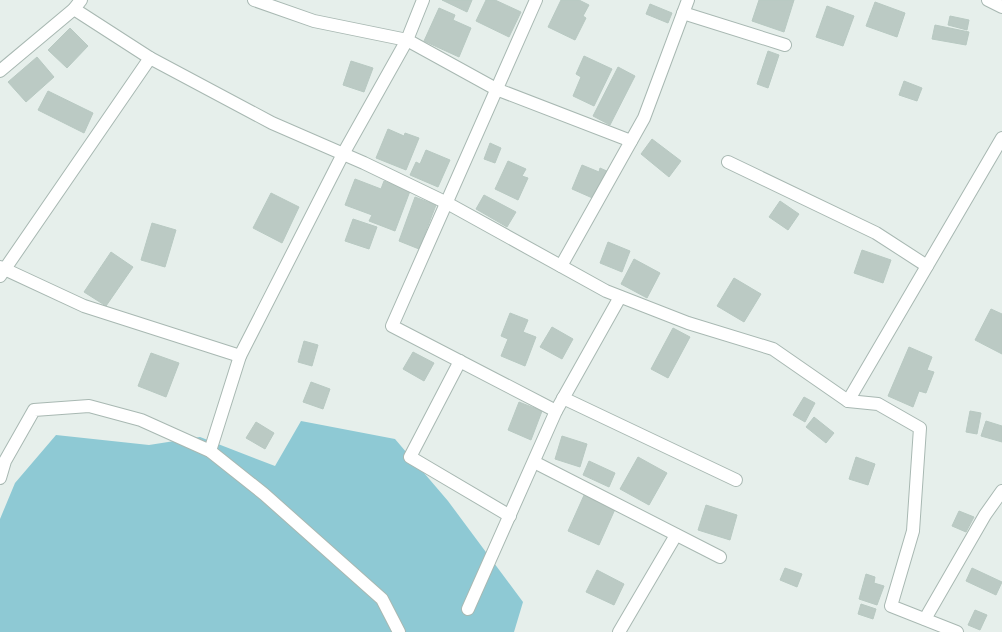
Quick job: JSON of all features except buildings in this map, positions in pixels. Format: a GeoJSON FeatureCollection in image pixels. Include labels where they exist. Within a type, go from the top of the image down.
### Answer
{"type":"FeatureCollection","features":[{"type":"Feature","properties":{"kind":"street"},"geometry":{"type":"LineString","coordinates":[[254,0],[314,21],[406,40],[496,89],[631,141]]}},
{"type":"Feature","properties":{"kind":"street"},"geometry":{"type":"LineString","coordinates":[[210,452],[240,356],[343,154],[406,40],[423,0]]}},
{"type":"Feature","properties":{"kind":"street"},"geometry":{"type":"LineString","coordinates":[[536,0],[392,326],[556,411]]}},
{"type":"Feature","properties":{"kind":"street"},"geometry":{"type":"LineString","coordinates":[[561,266],[644,118],[688,0]]}},
{"type":"Feature","properties":{"kind":"street"},"geometry":{"type":"LineString","coordinates":[[988,0],[1002,7]]}},
{"type":"Feature","properties":{"kind":"street"},"geometry":{"type":"LineString","coordinates":[[0,71],[77,4],[150,58],[272,123],[343,154],[447,203],[606,291],[688,323],[773,349],[848,401],[878,404],[920,428],[913,531],[891,606],[957,632]]}},
{"type":"Feature","properties":{"kind":"street"},"geometry":{"type":"LineString","coordinates":[[683,13],[785,45]]}},
{"type":"Feature","properties":{"kind":"street"},"geometry":{"type":"LineString","coordinates":[[150,58],[2,271],[84,306],[240,356]]}},
{"type":"Feature","properties":{"kind":"street"},"geometry":{"type":"LineString","coordinates":[[848,401],[1002,138]]}},
{"type":"Feature","properties":{"kind":"street"},"geometry":{"type":"LineString","coordinates":[[728,162],[876,233],[927,266]]}},
{"type":"Feature","properties":{"kind":"street"},"geometry":{"type":"LineString","coordinates":[[468,609],[556,411],[620,297]]}},
{"type":"Feature","properties":{"kind":"street"},"geometry":{"type":"LineString","coordinates":[[460,361],[410,457],[510,516]]}},
{"type":"Feature","properties":{"kind":"street"},"geometry":{"type":"LineString","coordinates":[[564,398],[736,480]]}},
{"type":"Feature","properties":{"kind":"street"},"geometry":{"type":"LineString","coordinates":[[0,478],[5,461],[34,410],[89,406],[141,420],[210,452],[264,494],[382,599],[399,632]]}},
{"type":"Feature","properties":{"kind":"street"},"geometry":{"type":"LineString","coordinates":[[534,462],[720,557]]}},
{"type":"Feature","properties":{"kind":"street"},"geometry":{"type":"LineString","coordinates":[[925,619],[985,515],[1002,491]]}},
{"type":"Feature","properties":{"kind":"street"},"geometry":{"type":"LineString","coordinates":[[619,632],[676,535]]}},
{"type":"Feature","properties":{"kind":"water"},"geometry":{"type":"Polygon","coordinates":[[[301,421],[395,439],[448,501],[523,602],[514,632],[0,632],[0,519],[15,483],[56,435],[149,445],[200,437],[275,466],[301,421]]]}}]}
